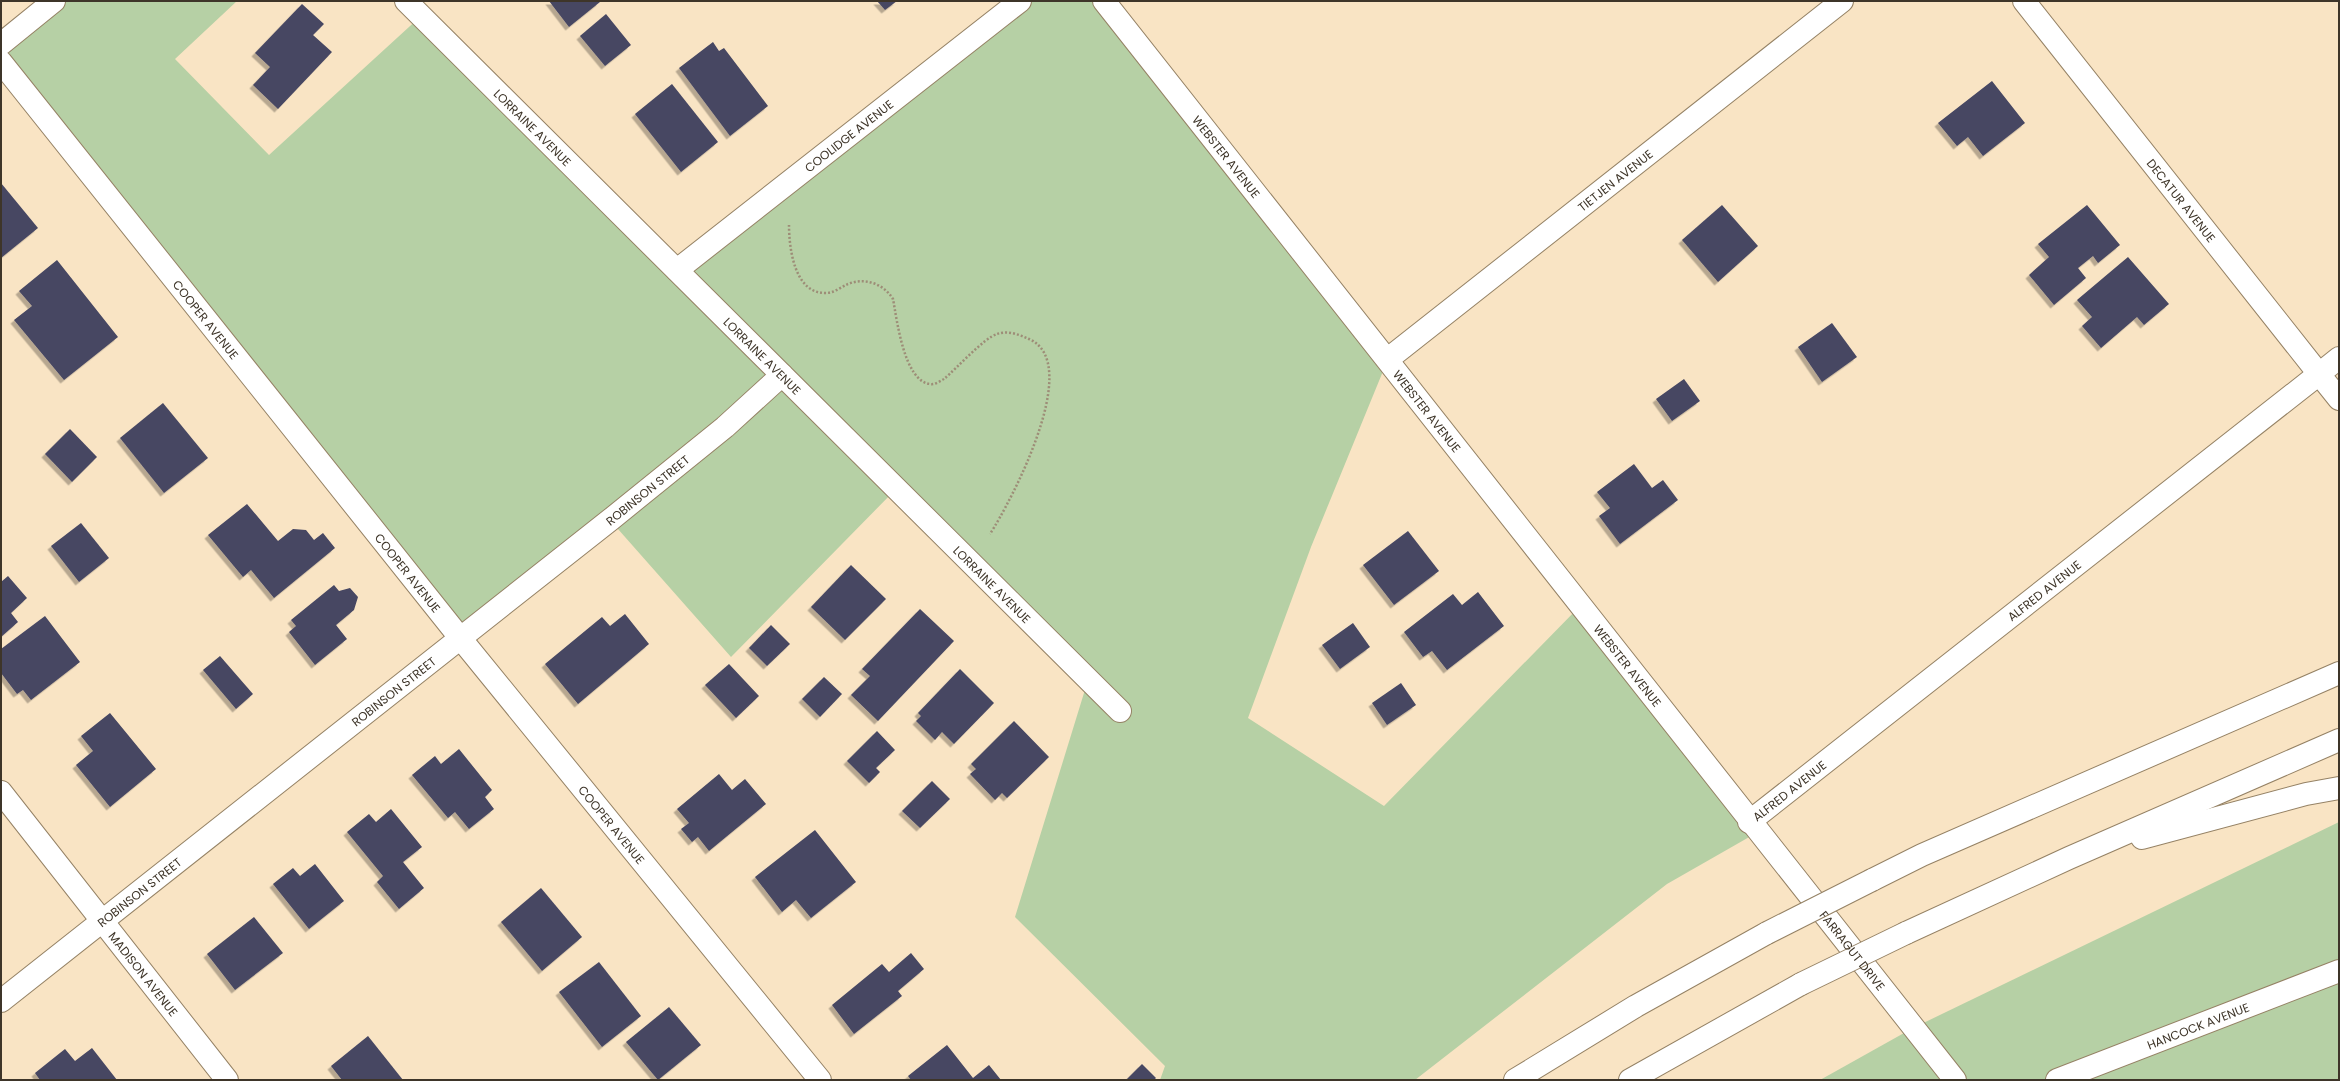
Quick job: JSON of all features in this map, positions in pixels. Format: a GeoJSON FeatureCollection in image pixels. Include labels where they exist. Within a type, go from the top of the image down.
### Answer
{"type":"FeatureCollection","features":[{"type":"Feature","properties":{"kind":"main road"},"geometry":{"type":"LineString","coordinates":[[1,44],[54,1]]}},
{"type":"Feature","properties":{"kind":"main road","name":"LORRAINE AVENUE"},"geometry":{"type":"LineString","coordinates":[[406,1],[1120,711]]}},
{"type":"Feature","properties":{"kind":"main road","name":"COOLIDGE AVENUE"},"geometry":{"type":"LineString","coordinates":[[677,270],[1020,1]]}},
{"type":"Feature","properties":{"kind":"main road","name":"WEBSTER AVENUE"},"geometry":{"type":"LineString","coordinates":[[1104,1],[1388,359],[1750,822]]}},
{"type":"Feature","properties":{"kind":"main road","name":"TIETJEN AVENUE"},"geometry":{"type":"LineString","coordinates":[[1388,359],[1842,1]]}},
{"type":"Feature","properties":{"kind":"main road","name":"DECATUR AVENUE"},"geometry":{"type":"LineString","coordinates":[[2024,1],[2339,399]]}},
{"type":"Feature","properties":{"kind":"main road","name":"COOPER AVENUE"},"geometry":{"type":"LineString","coordinates":[[1,62],[461,639],[820,1080]]}},
{"type":"Feature","properties":{"kind":"main road","name":"ALFRED AVENUE"},"geometry":{"type":"LineString","coordinates":[[1750,822],[2339,358]]}},
{"type":"Feature","properties":{"kind":"main road","name":"ROBINSON STREET"},"geometry":{"type":"LineString","coordinates":[[1,1001],[461,639],[725,427],[782,375]]}},
{"type":"Feature","properties":{"kind":"main road"},"geometry":{"type":"LineString","coordinates":[[1515,1080],[1636,1006],[1767,933],[1922,855],[2339,673]]}},
{"type":"Feature","properties":{"kind":"main road"},"geometry":{"type":"LineString","coordinates":[[1630,1080],[1801,984],[1906,933],[2069,858],[2339,740]]}},
{"type":"Feature","properties":{"kind":"main road"},"geometry":{"type":"LineString","coordinates":[[2069,858],[2306,794],[2339,788]]}},
{"type":"Feature","properties":{"kind":"main road","name":"MADISON AVENUE"},"geometry":{"type":"LineString","coordinates":[[1,792],[227,1080]]}},
{"type":"Feature","properties":{"kind":"main road","name":"FARRAGUT DRIVE"},"geometry":{"type":"LineString","coordinates":[[1750,822],[1955,1080]]}},
{"type":"Feature","properties":{"kind":"main road","name":"HANCOCK AVENUE"},"geometry":{"type":"LineString","coordinates":[[2057,1080],[2339,971]]}},
{"type":"Feature","properties":{"kind":"path"},"geometry":{"type":"LineString","coordinates":[[774,195],[789,214],[789,239],[793,261],[802,281],[812,290],[826,293],[850,283],[864,280],[885,290],[893,300],[906,359],[916,377],[929,384],[944,379],[997,334],[1010,333],[1024,336],[1032,340],[1041,349],[1050,378],[1045,414],[1033,447],[1011,496],[971,564]]}},
{"type":"Feature","properties":{"kind":"green space"},"geometry":{"type":"Polygon","coordinates":[[[54,1],[237,1],[175,59],[269,155],[421,16],[677,270],[1019,1],[1104,1],[1388,359],[1311,547],[1248,718],[1384,806],[1580,606],[1758,832],[1667,884],[1415,1080],[1160,1080],[1165,1066],[1015,917],[1088,680],[896,489],[731,657],[610,520],[461,639],[1,62],[1,44],[54,1]]]}},
{"type":"Feature","properties":{"kind":"green space"},"geometry":{"type":"Polygon","coordinates":[[[2339,822],[2339,1080],[1820,1080],[1913,1028],[2339,822]]]}},
{"type":"Feature","properties":{"kind":"building"},"geometry":{"type":"Polygon","coordinates":[[[549,1],[599,1],[600,2],[569,27],[549,1]]]}},
{"type":"Feature","properties":{"kind":"building"},"geometry":{"type":"Polygon","coordinates":[[[877,1],[897,1],[885,10],[877,1]]]}},
{"type":"Feature","properties":{"kind":"building"},"geometry":{"type":"Polygon","coordinates":[[[302,4],[324,24],[313,35],[332,52],[278,109],[253,85],[270,67],[255,53],[302,4]]]}},
{"type":"Feature","properties":{"kind":"building"},"geometry":{"type":"Polygon","coordinates":[[[606,14],[631,45],[605,66],[580,36],[606,14]]]}},
{"type":"Feature","properties":{"kind":"building"},"geometry":{"type":"Polygon","coordinates":[[[713,42],[719,51],[724,48],[768,106],[730,136],[679,68],[713,42]]]}},
{"type":"Feature","properties":{"kind":"building"},"geometry":{"type":"Polygon","coordinates":[[[1992,81],[2025,123],[1983,156],[1968,137],[1957,146],[1938,123],[1992,81]]]}},
{"type":"Feature","properties":{"kind":"building"},"geometry":{"type":"Polygon","coordinates":[[[672,84],[718,142],[681,172],[635,114],[672,84]]]}},
{"type":"Feature","properties":{"kind":"building"},"geometry":{"type":"Polygon","coordinates":[[[1,183],[38,228],[1,258],[1,183]]]}},
{"type":"Feature","properties":{"kind":"building"},"geometry":{"type":"Polygon","coordinates":[[[1722,205],[1758,246],[1718,282],[1682,240],[1722,205]]]}},
{"type":"Feature","properties":{"kind":"building"},"geometry":{"type":"Polygon","coordinates":[[[2087,205],[2120,245],[2098,263],[2093,256],[2078,268],[2086,278],[2054,305],[2029,275],[2049,257],[2038,244],[2087,205]]]}},
{"type":"Feature","properties":{"kind":"building"},"geometry":{"type":"Polygon","coordinates":[[[2128,257],[2169,304],[2144,325],[2137,317],[2101,348],[2082,326],[2092,317],[2077,300],[2128,257]]]}},
{"type":"Feature","properties":{"kind":"building"},"geometry":{"type":"Polygon","coordinates":[[[57,260],[118,337],[64,380],[14,320],[32,306],[19,291],[57,260]]]}},
{"type":"Feature","properties":{"kind":"building"},"geometry":{"type":"Polygon","coordinates":[[[1832,323],[1857,357],[1822,382],[1798,347],[1832,323]]]}},
{"type":"Feature","properties":{"kind":"building"},"geometry":{"type":"Polygon","coordinates":[[[1684,379],[1700,401],[1672,421],[1656,399],[1684,379]]]}},
{"type":"Feature","properties":{"kind":"building"},"geometry":{"type":"Polygon","coordinates":[[[163,403],[208,458],[164,493],[120,438],[163,403]]]}},
{"type":"Feature","properties":{"kind":"building"},"geometry":{"type":"Polygon","coordinates":[[[70,429],[97,457],[72,482],[45,454],[70,429]]]}},
{"type":"Feature","properties":{"kind":"building"},"geometry":{"type":"Polygon","coordinates":[[[1634,464],[1652,488],[1663,480],[1678,500],[1620,544],[1599,516],[1610,508],[1597,492],[1634,464]]]}},
{"type":"Feature","properties":{"kind":"building"},"geometry":{"type":"Polygon","coordinates":[[[247,504],[278,541],[293,529],[306,530],[314,540],[323,533],[335,548],[274,598],[251,570],[243,577],[208,535],[247,504]]]}},
{"type":"Feature","properties":{"kind":"building"},"geometry":{"type":"Polygon","coordinates":[[[81,523],[109,558],[79,582],[51,546],[81,523]]]}},
{"type":"Feature","properties":{"kind":"building"},"geometry":{"type":"Polygon","coordinates":[[[1408,531],[1439,571],[1394,605],[1363,565],[1408,531]]]}},
{"type":"Feature","properties":{"kind":"building"},"geometry":{"type":"Polygon","coordinates":[[[851,565],[886,599],[845,640],[811,607],[851,565]]]}},
{"type":"Feature","properties":{"kind":"building"},"geometry":{"type":"Polygon","coordinates":[[[8,576],[27,598],[11,613],[18,622],[1,637],[1,582],[8,576]]]}},
{"type":"Feature","properties":{"kind":"building"},"geometry":{"type":"Polygon","coordinates":[[[334,585],[339,591],[350,588],[358,597],[354,610],[336,625],[347,639],[315,665],[289,632],[296,626],[291,620],[334,585]]]}},
{"type":"Feature","properties":{"kind":"building"},"geometry":{"type":"Polygon","coordinates":[[[1478,592],[1504,626],[1447,670],[1432,651],[1423,657],[1404,632],[1453,594],[1462,605],[1478,592]]]}},
{"type":"Feature","properties":{"kind":"building"},"geometry":{"type":"Polygon","coordinates":[[[920,609],[954,641],[878,721],[851,695],[870,676],[862,669],[920,609]]]}},
{"type":"Feature","properties":{"kind":"building"},"geometry":{"type":"Polygon","coordinates":[[[625,614],[649,644],[578,704],[545,664],[602,617],[610,626],[625,614]]]}},
{"type":"Feature","properties":{"kind":"building"},"geometry":{"type":"Polygon","coordinates":[[[45,616],[80,662],[31,700],[23,690],[17,694],[1,673],[1,649],[45,616]]]}},
{"type":"Feature","properties":{"kind":"building"},"geometry":{"type":"Polygon","coordinates":[[[1353,623],[1370,647],[1340,669],[1322,645],[1353,623]]]}},
{"type":"Feature","properties":{"kind":"building"},"geometry":{"type":"Polygon","coordinates":[[[771,625],[790,644],[767,666],[749,648],[771,625]]]}},
{"type":"Feature","properties":{"kind":"building"},"geometry":{"type":"Polygon","coordinates":[[[220,656],[253,694],[236,709],[203,670],[220,656]]]}},
{"type":"Feature","properties":{"kind":"building"},"geometry":{"type":"Polygon","coordinates":[[[729,664],[759,696],[736,718],[705,685],[729,664]]]}},
{"type":"Feature","properties":{"kind":"building"},"geometry":{"type":"Polygon","coordinates":[[[960,669],[994,703],[954,744],[942,732],[935,740],[916,721],[921,716],[918,713],[960,669]]]}},
{"type":"Feature","properties":{"kind":"building"},"geometry":{"type":"Polygon","coordinates":[[[824,677],[842,694],[820,717],[802,699],[824,677]]]}},
{"type":"Feature","properties":{"kind":"building"},"geometry":{"type":"Polygon","coordinates":[[[1401,683],[1416,705],[1387,725],[1372,703],[1401,683]]]}},
{"type":"Feature","properties":{"kind":"building"},"geometry":{"type":"Polygon","coordinates":[[[110,713],[156,769],[110,807],[76,765],[93,751],[81,736],[110,713]]]}},
{"type":"Feature","properties":{"kind":"building"},"geometry":{"type":"Polygon","coordinates":[[[1014,721],[1049,757],[1007,798],[1002,793],[995,800],[970,774],[976,769],[971,764],[1014,721]]]}},
{"type":"Feature","properties":{"kind":"building"},"geometry":{"type":"Polygon","coordinates":[[[877,731],[895,750],[876,768],[880,772],[869,783],[847,761],[877,731]]]}},
{"type":"Feature","properties":{"kind":"building"},"geometry":{"type":"Polygon","coordinates":[[[459,749],[492,790],[485,797],[494,809],[469,829],[455,812],[448,818],[412,775],[435,756],[441,764],[459,749]]]}},
{"type":"Feature","properties":{"kind":"building"},"geometry":{"type":"Polygon","coordinates":[[[719,774],[732,790],[745,779],[766,804],[709,851],[698,837],[692,842],[681,829],[689,823],[677,809],[719,774]]]}},
{"type":"Feature","properties":{"kind":"building"},"geometry":{"type":"Polygon","coordinates":[[[932,781],[950,799],[920,828],[902,811],[932,781]]]}},
{"type":"Feature","properties":{"kind":"building"},"geometry":{"type":"Polygon","coordinates":[[[391,809],[422,847],[403,862],[424,888],[399,909],[377,882],[383,876],[347,832],[369,814],[376,822],[391,809]]]}},
{"type":"Feature","properties":{"kind":"building"},"geometry":{"type":"Polygon","coordinates":[[[815,830],[856,882],[811,918],[796,900],[782,912],[755,877],[815,830]]]}},
{"type":"Feature","properties":{"kind":"building"},"geometry":{"type":"Polygon","coordinates":[[[315,864],[344,901],[309,929],[273,884],[293,868],[300,876],[315,864]]]}},
{"type":"Feature","properties":{"kind":"building"},"geometry":{"type":"Polygon","coordinates":[[[541,888],[582,937],[542,971],[501,922],[541,888]]]}},
{"type":"Feature","properties":{"kind":"building"},"geometry":{"type":"Polygon","coordinates":[[[254,917],[283,953],[235,990],[207,954],[254,917]]]}},
{"type":"Feature","properties":{"kind":"building"},"geometry":{"type":"Polygon","coordinates":[[[911,953],[924,969],[898,991],[902,996],[854,1034],[832,1005],[882,964],[889,972],[911,953]]]}},
{"type":"Feature","properties":{"kind":"building"},"geometry":{"type":"Polygon","coordinates":[[[599,962],[641,1016],[602,1047],[559,992],[599,962]]]}},
{"type":"Feature","properties":{"kind":"building"},"geometry":{"type":"Polygon","coordinates":[[[669,1007],[701,1045],[658,1080],[626,1042],[669,1007]]]}},
{"type":"Feature","properties":{"kind":"building"},"geometry":{"type":"Polygon","coordinates":[[[368,1036],[403,1080],[342,1080],[331,1066],[368,1036]]]}},
{"type":"Feature","properties":{"kind":"building"},"geometry":{"type":"Polygon","coordinates":[[[947,1045],[973,1078],[989,1065],[1001,1080],[911,1080],[908,1076],[947,1045]]]}},
{"type":"Feature","properties":{"kind":"building"},"geometry":{"type":"Polygon","coordinates":[[[92,1048],[117,1080],[40,1080],[35,1073],[65,1049],[75,1061],[92,1048]]]}},
{"type":"Feature","properties":{"kind":"building"},"geometry":{"type":"Polygon","coordinates":[[[1142,1064],[1156,1078],[1154,1080],[1126,1080],[1142,1064]]]}}]}
